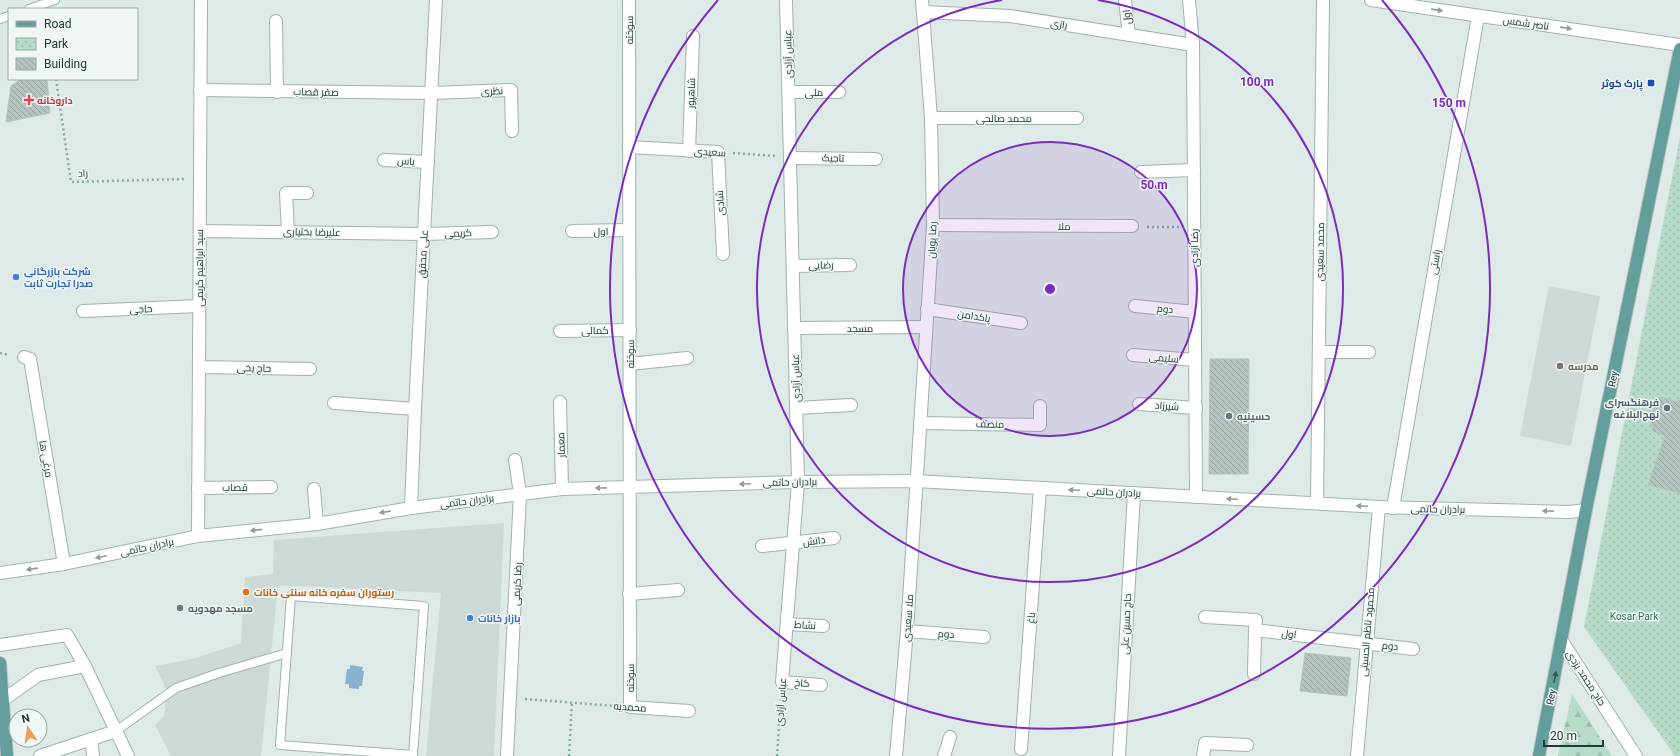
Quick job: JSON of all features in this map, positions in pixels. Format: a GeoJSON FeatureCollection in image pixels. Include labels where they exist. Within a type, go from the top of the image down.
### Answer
{"type":"FeatureCollection","features":[{"type":"Feature","properties":{"kind":"main road","name":"Rey"},"geometry":{"type":"LineString","coordinates":[[1539,756],[1586,510],[1680,49]]}},
{"type":"Feature","properties":{"kind":"main road"},"geometry":{"type":"LineString","coordinates":[[0,670],[7,756]]}},
{"type":"Feature","properties":{"kind":"street","name":"سید ابراهیم کریمی"},"geometry":{"type":"LineString","coordinates":[[198,536],[201,0]]}},
{"type":"Feature","properties":{"kind":"street","name":"علی محقق"},"geometry":{"type":"LineString","coordinates":[[411,508],[436,0]]}},
{"type":"Feature","properties":{"kind":"street","name":"سوخته"},"geometry":{"type":"LineString","coordinates":[[629,0],[630,707]]}},
{"type":"Feature","properties":{"kind":"street","name":"عباس آزادی"},"geometry":{"type":"LineString","coordinates":[[782,682],[798,482],[786,0]]}},
{"type":"Feature","properties":{"kind":"street","name":"رضا پویان"},"geometry":{"type":"LineString","coordinates":[[916,481],[933,225],[931,118],[922,0]]}},
{"type":"Feature","properties":{"kind":"street","name":"اول"},"geometry":{"type":"LineString","coordinates":[[1125,0],[1129,35]]}},
{"type":"Feature","properties":{"kind":"street","name":"رضا آزادی"},"geometry":{"type":"LineString","coordinates":[[1190,0],[1193,45],[1196,497]]}},
{"type":"Feature","properties":{"kind":"street","name":"محمد سعیدی"},"geometry":{"type":"LineString","coordinates":[[1317,503],[1324,0]]}},
{"type":"Feature","properties":{"kind":"street","name":"ناصر شمس"},"geometry":{"type":"LineString","coordinates":[[1371,0],[1680,45]]}},
{"type":"Feature","properties":{"kind":"street","name":"رازی"},"geometry":{"type":"LineString","coordinates":[[923,12],[1010,16],[1193,45]]}},
{"type":"Feature","properties":{"kind":"street","name":"راستی"},"geometry":{"type":"LineString","coordinates":[[1393,508],[1478,16]]}},
{"type":"Feature","properties":{"kind":"street"},"geometry":{"type":"LineString","coordinates":[[276,21],[277,92]]}},
{"type":"Feature","properties":{"kind":"street","name":"شاهپور"},"geometry":{"type":"LineString","coordinates":[[689,150],[693,36]]}},
{"type":"Feature","properties":{"kind":"street","name":"صفر قصاب"},"geometry":{"type":"LineString","coordinates":[[200,90],[432,93]]}},
{"type":"Feature","properties":{"kind":"street","name":"نظری"},"geometry":{"type":"LineString","coordinates":[[432,93],[511,90],[512,131]]}},
{"type":"Feature","properties":{"kind":"street","name":"ملی"},"geometry":{"type":"LineString","coordinates":[[788,92],[839,92]]}},
{"type":"Feature","properties":{"kind":"street","name":"محمد صالحی"},"geometry":{"type":"LineString","coordinates":[[931,118],[1077,118]]}},
{"type":"Feature","properties":{"kind":"street","name":"سعیدی"},"geometry":{"type":"LineString","coordinates":[[629,147],[718,152]]}},
{"type":"Feature","properties":{"kind":"street","name":"شادی"},"geometry":{"type":"LineString","coordinates":[[718,152],[723,254]]}},
{"type":"Feature","properties":{"kind":"street","name":"تاجیک"},"geometry":{"type":"LineString","coordinates":[[790,158],[876,159]]}},
{"type":"Feature","properties":{"kind":"street","name":"یاس"},"geometry":{"type":"LineString","coordinates":[[384,160],[428,162]]}},
{"type":"Feature","properties":{"kind":"street"},"geometry":{"type":"LineString","coordinates":[[1141,172],[1194,170]]}},
{"type":"Feature","properties":{"kind":"street"},"geometry":{"type":"LineString","coordinates":[[288,232],[286,193],[307,193]]}},
{"type":"Feature","properties":{"kind":"street","name":"ملا"},"geometry":{"type":"LineString","coordinates":[[933,225],[1132,226]]}},
{"type":"Feature","properties":{"kind":"street","name":"اول"},"geometry":{"type":"LineString","coordinates":[[572,231],[629,230]]}},
{"type":"Feature","properties":{"kind":"street","name":"علیرضا بختیاری"},"geometry":{"type":"LineString","coordinates":[[200,231],[424,234]]}},
{"type":"Feature","properties":{"kind":"street","name":"کریمی"},"geometry":{"type":"LineString","coordinates":[[424,234],[492,232]]}},
{"type":"Feature","properties":{"kind":"street","name":"رضایی"},"geometry":{"type":"LineString","coordinates":[[793,266],[850,265]]}},
{"type":"Feature","properties":{"kind":"street","name":"حاجی"},"geometry":{"type":"LineString","coordinates":[[83,311],[199,306]]}},
{"type":"Feature","properties":{"kind":"street","name":"دوم"},"geometry":{"type":"LineString","coordinates":[[1135,306],[1195,312]]}},
{"type":"Feature","properties":{"kind":"street","name":"پاکدامن"},"geometry":{"type":"LineString","coordinates":[[928,309],[1021,323]]}},
{"type":"Feature","properties":{"kind":"street","name":"مسجد"},"geometry":{"type":"LineString","coordinates":[[794,328],[926,328]]}},
{"type":"Feature","properties":{"kind":"street","name":"کمالی"},"geometry":{"type":"LineString","coordinates":[[560,331],[630,330]]}},
{"type":"Feature","properties":{"kind":"street"},"geometry":{"type":"LineString","coordinates":[[1319,352],[1369,352]]}},
{"type":"Feature","properties":{"kind":"street","name":"سلیمی"},"geometry":{"type":"LineString","coordinates":[[1133,355],[1195,360]]}},
{"type":"Feature","properties":{"kind":"street","name":"مرغی ها"},"geometry":{"type":"LineString","coordinates":[[24,358],[30,359],[64,564]]}},
{"type":"Feature","properties":{"kind":"street"},"geometry":{"type":"LineString","coordinates":[[630,364],[687,358]]}},
{"type":"Feature","properties":{"kind":"street","name":"حاج یخی"},"geometry":{"type":"LineString","coordinates":[[199,367],[310,369]]}},
{"type":"Feature","properties":{"kind":"street","name":"معمار"},"geometry":{"type":"LineString","coordinates":[[560,402],[562,489]]}},
{"type":"Feature","properties":{"kind":"street"},"geometry":{"type":"LineString","coordinates":[[334,403],[415,408]]}},
{"type":"Feature","properties":{"kind":"street","name":"شیرزاد"},"geometry":{"type":"LineString","coordinates":[[1139,404],[1196,408]]}},
{"type":"Feature","properties":{"kind":"street"},"geometry":{"type":"LineString","coordinates":[[796,408],[851,405]]}},
{"type":"Feature","properties":{"kind":"street","name":"منصف"},"geometry":{"type":"LineString","coordinates":[[920,423],[1040,425],[1040,406]]}},
{"type":"Feature","properties":{"kind":"street","name":"رضا کریمی"},"geometry":{"type":"LineString","coordinates":[[508,756],[520,494],[515,460]]}},
{"type":"Feature","properties":{"kind":"street","name":"برادران حاتمی"},"geometry":{"type":"LineString","coordinates":[[0,573],[64,564],[198,536],[317,524],[411,508],[562,489],[798,482],[916,481],[1393,508],[1569,512],[1586,510]]}},
{"type":"Feature","properties":{"kind":"street","name":"ملا سعیدی"},"geometry":{"type":"LineString","coordinates":[[896,756],[907,631],[916,481]]}},
{"type":"Feature","properties":{"kind":"street","name":"قصاب"},"geometry":{"type":"LineString","coordinates":[[198,488],[271,487]]}},
{"type":"Feature","properties":{"kind":"street","name":"باغ"},"geometry":{"type":"LineString","coordinates":[[1021,749],[1040,488]]}},
{"type":"Feature","properties":{"kind":"street"},"geometry":{"type":"LineString","coordinates":[[314,489],[317,524]]}},
{"type":"Feature","properties":{"kind":"street","name":"حاج حسین علی"},"geometry":{"type":"LineString","coordinates":[[1119,756],[1134,493]]}},
{"type":"Feature","properties":{"kind":"street","name":"محمود ناظم الحسینی"},"geometry":{"type":"LineString","coordinates":[[1357,756],[1378,507]]}},
{"type":"Feature","properties":{"kind":"street","name":"دانش"},"geometry":{"type":"LineString","coordinates":[[762,546],[793,544],[834,538]]}},
{"type":"Feature","properties":{"kind":"street"},"geometry":{"type":"LineString","coordinates":[[629,594],[678,590]]}},
{"type":"Feature","properties":{"kind":"street"},"geometry":{"type":"LineString","coordinates":[[1206,616],[1256,620],[1254,674]]}},
{"type":"Feature","properties":{"kind":"street","name":"نشاط"},"geometry":{"type":"LineString","coordinates":[[787,624],[823,626]]}},
{"type":"Feature","properties":{"kind":"street","name":"اول"},"geometry":{"type":"LineString","coordinates":[[1255,630],[1366,644]]}},
{"type":"Feature","properties":{"kind":"street","name":"دوم"},"geometry":{"type":"LineString","coordinates":[[907,631],[984,637]]}},
{"type":"Feature","properties":{"kind":"street"},"geometry":{"type":"LineString","coordinates":[[0,645],[68,635],[128,756]]}},
{"type":"Feature","properties":{"kind":"street","name":"حاج محمد یزدی"},"geometry":{"type":"LineString","coordinates":[[1562,641],[1636,756]]}},
{"type":"Feature","properties":{"kind":"street","name":"دوم"},"geometry":{"type":"LineString","coordinates":[[1366,644],[1413,649]]}},
{"type":"Feature","properties":{"kind":"street"},"geometry":{"type":"LineString","coordinates":[[3,700],[38,675],[84,666]]}},
{"type":"Feature","properties":{"kind":"street","name":"کاخ"},"geometry":{"type":"LineString","coordinates":[[782,682],[821,685]]}},
{"type":"Feature","properties":{"kind":"street","name":"محمدیه"},"geometry":{"type":"LineString","coordinates":[[630,707],[689,711]]}},
{"type":"Feature","properties":{"kind":"street"},"geometry":{"type":"LineString","coordinates":[[40,756],[116,731]]}},
{"type":"Feature","properties":{"kind":"street"},"geometry":{"type":"LineString","coordinates":[[944,756],[950,737]]}},
{"type":"Feature","properties":{"kind":"street"},"geometry":{"type":"LineString","coordinates":[[91,739],[93,756]]}},
{"type":"Feature","properties":{"kind":"street"},"geometry":{"type":"LineString","coordinates":[[1203,756],[1206,743],[1247,745]]}},
{"type":"Feature","properties":{"kind":"lane"},"geometry":{"type":"LineString","coordinates":[[32,8],[55,0]]}},
{"type":"Feature","properties":{"kind":"lane"},"geometry":{"type":"LineString","coordinates":[[1562,641],[1680,72]]}},
{"type":"Feature","properties":{"kind":"lane"},"geometry":{"type":"LineString","coordinates":[[291,596],[424,606],[413,755],[280,745],[287,653],[291,596]]}},
{"type":"Feature","properties":{"kind":"lane"},"geometry":{"type":"LineString","coordinates":[[116,731],[176,688],[219,673],[287,653]]}},
{"type":"Feature","properties":{"kind":"path","name":"راد"},"geometry":{"type":"LineString","coordinates":[[56,80],[71,182],[200,178]]}},
{"type":"Feature","properties":{"kind":"path","name":"سعیدی"},"geometry":{"type":"LineString","coordinates":[[718,152],[790,158]]}},
{"type":"Feature","properties":{"kind":"path"},"geometry":{"type":"LineString","coordinates":[[1132,226],[1194,228]]}},
{"type":"Feature","properties":{"kind":"path","name":"عباس آزادی"},"geometry":{"type":"LineString","coordinates":[[777,756],[782,682]]}},
{"type":"Feature","properties":{"kind":"path","name":"محمدیه"},"geometry":{"type":"LineString","coordinates":[[511,698],[630,707]]}},
{"type":"Feature","properties":{"kind":"path"},"geometry":{"type":"LineString","coordinates":[[569,756],[572,703]]}},
{"type":"Feature","properties":{"kind":"shaded area","name":"مدرسه"},"geometry":{"type":"Polygon","coordinates":[[[1549,286],[1600,296],[1571,446],[1520,436],[1549,286]]]}},
{"type":"Feature","properties":{"kind":"shaded area","name":"بازار خانات"},"geometry":{"type":"Polygon","coordinates":[[[504,523],[494,756],[426,756],[441,593],[278,585],[261,756],[171,756],[155,725],[164,716],[167,691],[155,666],[192,659],[241,643],[245,577],[273,574],[274,540],[504,523]]]}},
{"type":"Feature","properties":{"kind":"green space","name":"Kosar Park"},"geometry":{"type":"Polygon","coordinates":[[[1680,137],[1680,756],[1675,756],[1584,627],[1680,137]]]}},
{"type":"Feature","properties":{"kind":"green space"},"geometry":{"type":"Polygon","coordinates":[[[1572,694],[1612,756],[1558,756],[1572,694]]]}},
{"type":"Feature","properties":{"kind":"water"},"geometry":{"type":"Polygon","coordinates":[[[350,665],[363,667],[362,671],[364,671],[362,686],[359,686],[359,689],[349,688],[349,684],[345,684],[347,669],[350,669],[350,665]]]}},
{"type":"Feature","properties":{"kind":"building","name":"داروخانه"},"geometry":{"type":"Polygon","coordinates":[[[20,80],[47,80],[50,113],[6,122],[11,86],[20,80]]]}},
{"type":"Feature","properties":{"kind":"building","name":"حسینیه"},"geometry":{"type":"Polygon","coordinates":[[[1210,359],[1249,359],[1248,474],[1209,474],[1210,359]]]}},
{"type":"Feature","properties":{"kind":"building","name":"فرهنگسرای نهج‌البلاغه"},"geometry":{"type":"Polygon","coordinates":[[[1660,397],[1677,402],[1677,400],[1680,401],[1680,493],[1648,485],[1665,436],[1653,431],[1650,416],[1660,397]]]}},
{"type":"Feature","properties":{"kind":"building"},"geometry":{"type":"Polygon","coordinates":[[[1305,653],[1351,658],[1347,696],[1300,691],[1305,653]]]}},
{"type":"Feature","properties":{"kind":"place","name":"پارک کوثر"},"geometry":{"type":"Point","coordinates":[1651,83]}},
{"type":"Feature","properties":{"kind":"place","name":"داروخانه"},"geometry":{"type":"Point","coordinates":[29,100]}},
{"type":"Feature","properties":{"kind":"place","name":"شرکت بازرگانی صدرا تجارت ثابت"},"geometry":{"type":"Point","coordinates":[16,277]}},
{"type":"Feature","properties":{"kind":"place","name":"مدرسه"},"geometry":{"type":"Point","coordinates":[1560,366]}},
{"type":"Feature","properties":{"kind":"place","name":"فرهنگسرای نهج‌البلاغه"},"geometry":{"type":"Point","coordinates":[1667,408]}},
{"type":"Feature","properties":{"kind":"place","name":"حسینیه"},"geometry":{"type":"Point","coordinates":[1229,416]}},
{"type":"Feature","properties":{"kind":"place","name":"رستوران سفره خانه سنتی خانات"},"geometry":{"type":"Point","coordinates":[246,592]}},
{"type":"Feature","properties":{"kind":"place","name":"مسجد مهدویه"},"geometry":{"type":"Point","coordinates":[180,608]}},
{"type":"Feature","properties":{"kind":"place","name":"بازار خانات"},"geometry":{"type":"Point","coordinates":[470,618]}}]}
